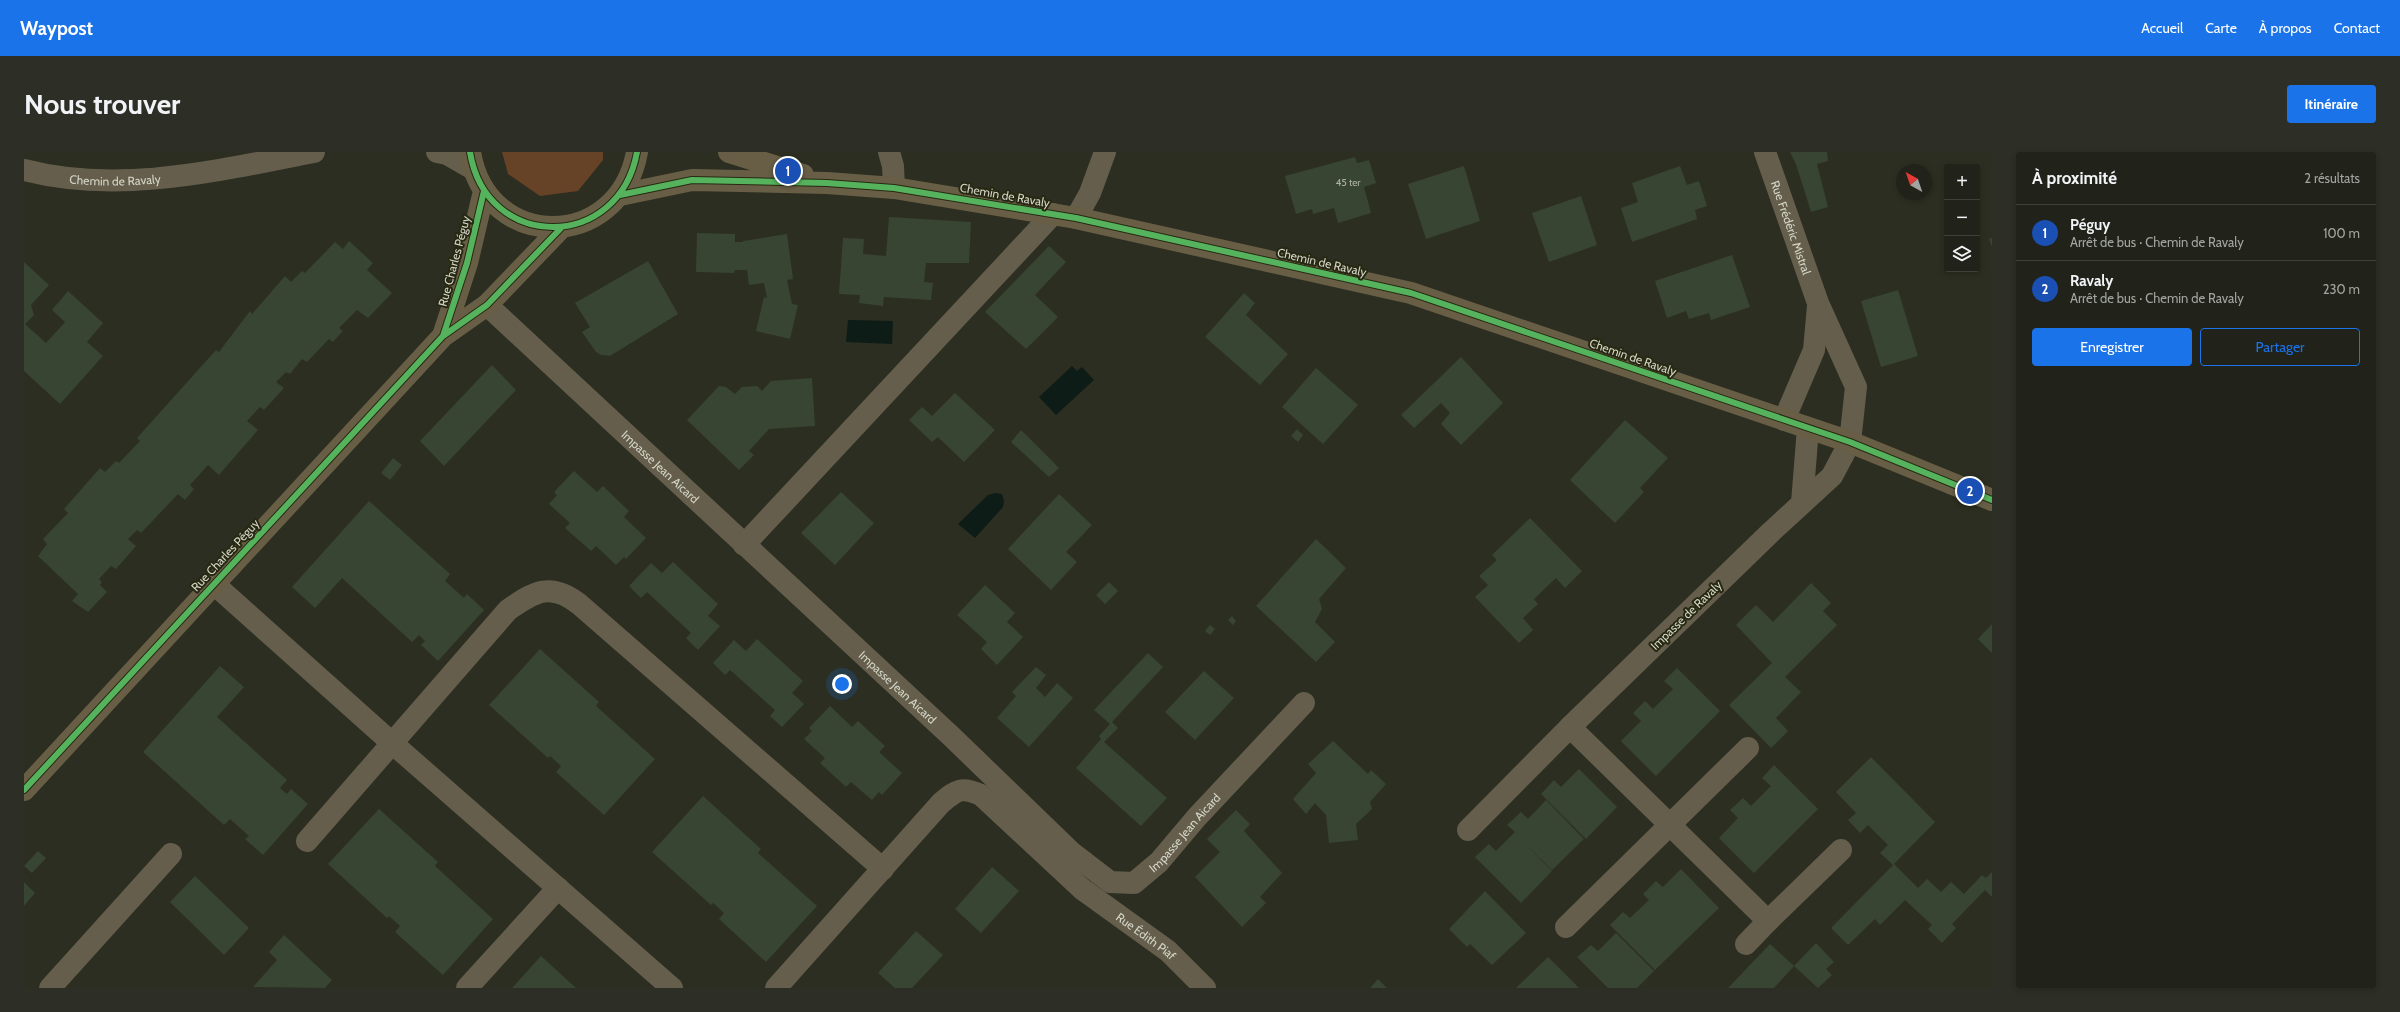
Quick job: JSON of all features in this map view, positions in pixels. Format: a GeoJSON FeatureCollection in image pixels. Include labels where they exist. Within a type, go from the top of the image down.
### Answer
{"type":"FeatureCollection","features":[{"type":"Feature","properties":{"kind":"street","name":"Chemin de Ravaly"},"geometry":{"type":"LineString","coordinates":[[206,172],[265,152]]}},
{"type":"Feature","properties":{"kind":"street","name":"Chemin de Ravaly"},"geometry":{"type":"LineString","coordinates":[[24,170],[99,181],[154,178],[206,172],[314,152]]}},
{"type":"Feature","properties":{"kind":"street"},"geometry":{"type":"LineString","coordinates":[[436,152],[472,161],[484,191],[502,211],[525,223],[551,228],[577,224],[601,213],[620,195],[633,172],[637,152]]}},
{"type":"Feature","properties":{"kind":"street","name":"Chemin de Ravaly"},"geometry":{"type":"LineString","coordinates":[[729,152],[827,183]]}},
{"type":"Feature","properties":{"kind":"street"},"geometry":{"type":"LineString","coordinates":[[889,152],[893,166],[894,188]]}},
{"type":"Feature","properties":{"kind":"street"},"geometry":{"type":"LineString","coordinates":[[1076,218],[1090,193],[1105,152]]}},
{"type":"Feature","properties":{"kind":"street","name":"Rue Frédéric Mistral"},"geometry":{"type":"LineString","coordinates":[[1765,152],[1818,303],[1856,387],[1850,442]]}},
{"type":"Feature","properties":{"kind":"street","name":"Chemin de Ravaly"},"geometry":{"type":"LineString","coordinates":[[620,195],[692,180],[827,183],[894,188],[1076,218],[1411,293],[1850,442],[1992,500]]}},
{"type":"Feature","properties":{"kind":"street","name":"Rue Charles Péguy"},"geometry":{"type":"LineString","coordinates":[[443,336],[467,263],[484,191]]}},
{"type":"Feature","properties":{"kind":"street"},"geometry":{"type":"LineString","coordinates":[[744,545],[1052,214]]}},
{"type":"Feature","properties":{"kind":"street","name":"Rue Charles Péguy"},"geometry":{"type":"LineString","coordinates":[[24,790],[443,336],[487,305],[562,227]]}},
{"type":"Feature","properties":{"kind":"street","name":"Rue Frédéric Mistral"},"geometry":{"type":"LineString","coordinates":[[1784,420],[1814,350],[1818,303]]}},
{"type":"Feature","properties":{"kind":"street","name":"Impasse Jean Aicard"},"geometry":{"type":"LineString","coordinates":[[487,305],[951,736],[1071,852],[1110,882],[1134,883],[1159,862],[1197,817],[1304,703]]}},
{"type":"Feature","properties":{"kind":"street"},"geometry":{"type":"LineString","coordinates":[[1802,503],[1808,428]]}},
{"type":"Feature","properties":{"kind":"street","name":"Impasse de Ravaly"},"geometry":{"type":"LineString","coordinates":[[1468,830],[1570,727],[1802,503],[1832,476],[1850,442]]}},
{"type":"Feature","properties":{"kind":"street"},"geometry":{"type":"LineString","coordinates":[[214,584],[392,744],[672,988]]}},
{"type":"Feature","properties":{"kind":"street"},"geometry":{"type":"LineString","coordinates":[[307,841],[508,610],[529,595],[546,590],[566,594],[883,869]]}},
{"type":"Feature","properties":{"kind":"street"},"geometry":{"type":"LineString","coordinates":[[1570,727],[1768,921]]}},
{"type":"Feature","properties":{"kind":"street"},"geometry":{"type":"LineString","coordinates":[[1566,927],[1748,748]]}},
{"type":"Feature","properties":{"kind":"street","name":"Rue Édith Piaf"},"geometry":{"type":"LineString","coordinates":[[776,988],[942,803],[955,791],[968,789],[981,795],[1082,889],[1168,951],[1205,988]]}},
{"type":"Feature","properties":{"kind":"street"},"geometry":{"type":"LineString","coordinates":[[1746,944],[1841,850]]}},
{"type":"Feature","properties":{"kind":"street"},"geometry":{"type":"LineString","coordinates":[[50,988],[171,854]]}},
{"type":"Feature","properties":{"kind":"street"},"geometry":{"type":"LineString","coordinates":[[467,988],[558,888]]}},
{"type":"Feature","properties":{"kind":"shaded area"},"geometry":{"type":"Polygon","coordinates":[[[502,152],[603,152],[603,160],[578,191],[540,196],[508,174],[502,152]]]}},
{"type":"Feature","properties":{"kind":"shaded area"},"geometry":{"type":"Polygon","coordinates":[[[848,320],[893,321],[892,344],[846,342],[848,320]]]}},
{"type":"Feature","properties":{"kind":"shaded area"},"geometry":{"type":"Polygon","coordinates":[[[1072,366],[1077,371],[1082,367],[1094,380],[1056,415],[1039,397],[1072,366]]]}},
{"type":"Feature","properties":{"kind":"shaded area"},"geometry":{"type":"Polygon","coordinates":[[[996,493],[1002,494],[1004,501],[1003,507],[975,538],[958,524],[988,495],[996,493]]]}},
{"type":"Feature","properties":{"kind":"building"},"geometry":{"type":"Polygon","coordinates":[[[1790,152],[1827,152],[1828,161],[1817,164],[1828,207],[1811,212],[1796,164],[1790,152]]]}},
{"type":"Feature","properties":{"kind":"building"},"geometry":{"type":"Polygon","coordinates":[[[1355,157],[1357,163],[1369,160],[1376,183],[1364,187],[1371,213],[1338,223],[1334,208],[1313,214],[1312,209],[1296,214],[1285,176],[1355,157]]]}},
{"type":"Feature","properties":{"kind":"building"},"geometry":{"type":"Polygon","coordinates":[[[1464,166],[1480,221],[1426,239],[1408,184],[1464,166]]]}},
{"type":"Feature","properties":{"kind":"building"},"geometry":{"type":"Polygon","coordinates":[[[1680,166],[1687,185],[1699,181],[1707,206],[1695,210],[1697,219],[1632,242],[1621,208],[1638,202],[1632,183],[1680,166]]]}},
{"type":"Feature","properties":{"kind":"building"},"geometry":{"type":"Polygon","coordinates":[[[1581,196],[1597,245],[1549,262],[1532,213],[1581,196]]]}},
{"type":"Feature","properties":{"kind":"building"},"geometry":{"type":"Polygon","coordinates":[[[889,217],[971,222],[969,263],[926,263],[924,282],[933,283],[931,300],[884,297],[883,306],[859,303],[860,295],[839,294],[843,238],[864,239],[863,254],[886,256],[889,217]]]}},
{"type":"Feature","properties":{"kind":"building"},"geometry":{"type":"Polygon","coordinates":[[[697,233],[735,234],[735,242],[743,242],[787,234],[793,279],[787,280],[792,304],[798,305],[790,339],[756,331],[764,297],[767,298],[764,283],[749,285],[747,270],[735,270],[734,273],[696,272],[697,233]]]}},
{"type":"Feature","properties":{"kind":"building"},"geometry":{"type":"Polygon","coordinates":[[[1992,238],[1992,247],[1989,239],[1992,238]]]}},
{"type":"Feature","properties":{"kind":"building"},"geometry":{"type":"Polygon","coordinates":[[[349,241],[373,263],[367,270],[392,293],[368,318],[357,310],[339,328],[343,331],[333,342],[329,339],[307,362],[302,359],[290,374],[286,372],[276,382],[284,388],[264,410],[260,407],[247,421],[258,430],[219,475],[208,465],[190,485],[194,489],[185,500],[178,494],[141,533],[137,530],[128,539],[136,546],[116,569],[111,566],[99,579],[102,582],[100,585],[107,592],[88,612],[72,601],[78,594],[38,556],[47,544],[43,539],[68,513],[64,509],[100,468],[105,472],[116,461],[119,463],[140,441],[137,438],[216,350],[219,352],[250,311],[252,314],[285,276],[291,282],[302,271],[305,273],[335,242],[343,249],[349,241]]]}},
{"type":"Feature","properties":{"kind":"building"},"geometry":{"type":"Polygon","coordinates":[[[1049,246],[1066,262],[1035,295],[1058,317],[1026,349],[985,312],[1049,246]]]}},
{"type":"Feature","properties":{"kind":"building"},"geometry":{"type":"Polygon","coordinates":[[[1732,255],[1750,307],[1711,320],[1709,313],[1689,319],[1686,311],[1667,318],[1655,281],[1732,255]]]}},
{"type":"Feature","properties":{"kind":"building"},"geometry":{"type":"Polygon","coordinates":[[[648,261],[678,314],[610,356],[601,355],[596,352],[582,332],[590,327],[575,303],[648,261]]]}},
{"type":"Feature","properties":{"kind":"building"},"geometry":{"type":"Polygon","coordinates":[[[24,262],[49,285],[31,305],[34,315],[25,324],[46,343],[65,322],[52,310],[68,291],[103,323],[87,342],[103,356],[60,404],[24,371],[24,262]]]}},
{"type":"Feature","properties":{"kind":"building"},"geometry":{"type":"Polygon","coordinates":[[[1898,290],[1918,356],[1881,367],[1861,301],[1898,290]]]}},
{"type":"Feature","properties":{"kind":"building"},"geometry":{"type":"Polygon","coordinates":[[[1244,293],[1255,303],[1246,315],[1288,354],[1260,385],[1205,337],[1244,293]]]}},
{"type":"Feature","properties":{"kind":"building"},"geometry":{"type":"Polygon","coordinates":[[[1461,357],[1503,403],[1461,445],[1441,424],[1450,413],[1441,403],[1414,428],[1401,415],[1461,357]]]}},
{"type":"Feature","properties":{"kind":"building"},"geometry":{"type":"Polygon","coordinates":[[[492,365],[516,390],[444,466],[420,441],[492,365]]]}},
{"type":"Feature","properties":{"kind":"building"},"geometry":{"type":"Polygon","coordinates":[[[1316,368],[1358,405],[1323,444],[1282,407],[1316,368]]]}},
{"type":"Feature","properties":{"kind":"building"},"geometry":{"type":"Polygon","coordinates":[[[812,378],[815,426],[769,429],[749,451],[754,455],[739,470],[687,420],[719,386],[726,387],[735,394],[742,387],[757,386],[762,391],[771,381],[812,378]]]}},
{"type":"Feature","properties":{"kind":"building"},"geometry":{"type":"Polygon","coordinates":[[[955,393],[995,430],[964,462],[938,437],[932,442],[909,420],[922,407],[932,416],[955,393]]]}},
{"type":"Feature","properties":{"kind":"building"},"geometry":{"type":"Polygon","coordinates":[[[1625,420],[1668,458],[1640,488],[1644,492],[1615,523],[1570,480],[1625,420]]]}},
{"type":"Feature","properties":{"kind":"building"},"geometry":{"type":"Polygon","coordinates":[[[1297,429],[1303,435],[1298,442],[1291,436],[1297,429]]]}},
{"type":"Feature","properties":{"kind":"building"},"geometry":{"type":"Polygon","coordinates":[[[1021,430],[1059,468],[1049,477],[1011,442],[1021,430]]]}},
{"type":"Feature","properties":{"kind":"building"},"geometry":{"type":"Polygon","coordinates":[[[393,458],[402,465],[390,480],[381,473],[393,458]]]}},
{"type":"Feature","properties":{"kind":"building"},"geometry":{"type":"Polygon","coordinates":[[[574,471],[597,492],[603,486],[629,511],[624,517],[646,538],[626,559],[624,557],[616,565],[596,546],[591,551],[565,528],[570,523],[549,504],[557,495],[554,492],[574,471]]]}},
{"type":"Feature","properties":{"kind":"building"},"geometry":{"type":"Polygon","coordinates":[[[841,492],[874,523],[835,565],[801,533],[841,492]]]}},
{"type":"Feature","properties":{"kind":"building"},"geometry":{"type":"Polygon","coordinates":[[[1059,494],[1092,525],[1066,552],[1077,562],[1051,590],[1008,549],[1059,494]]]}},
{"type":"Feature","properties":{"kind":"building"},"geometry":{"type":"Polygon","coordinates":[[[369,501],[450,574],[445,581],[464,598],[467,594],[484,610],[438,661],[421,645],[425,641],[419,635],[412,642],[342,578],[315,608],[292,587],[369,501]]]}},
{"type":"Feature","properties":{"kind":"building"},"geometry":{"type":"Polygon","coordinates":[[[1530,518],[1582,571],[1565,588],[1556,578],[1534,599],[1538,604],[1523,618],[1533,630],[1519,643],[1475,597],[1488,585],[1479,576],[1497,560],[1492,555],[1530,518]]]}},
{"type":"Feature","properties":{"kind":"building"},"geometry":{"type":"Polygon","coordinates":[[[1316,539],[1346,568],[1319,599],[1322,609],[1315,622],[1335,642],[1316,662],[1256,606],[1316,539]]]}},
{"type":"Feature","properties":{"kind":"building"},"geometry":{"type":"Polygon","coordinates":[[[673,562],[718,604],[708,616],[720,626],[698,650],[686,638],[691,633],[647,592],[641,598],[629,586],[651,563],[662,573],[673,562]]]}},
{"type":"Feature","properties":{"kind":"building"},"geometry":{"type":"Polygon","coordinates":[[[1109,582],[1118,591],[1105,604],[1096,595],[1109,582]]]}},
{"type":"Feature","properties":{"kind":"building"},"geometry":{"type":"Polygon","coordinates":[[[1811,583],[1831,603],[1823,611],[1837,625],[1785,677],[1801,692],[1776,718],[1788,731],[1771,748],[1729,705],[1772,663],[1736,625],[1756,605],[1773,622],[1811,583]]]}},
{"type":"Feature","properties":{"kind":"building"},"geometry":{"type":"Polygon","coordinates":[[[985,585],[1015,613],[1007,622],[1023,637],[997,665],[981,649],[987,642],[957,615],[985,585]]]}},
{"type":"Feature","properties":{"kind":"building"},"geometry":{"type":"Polygon","coordinates":[[[1232,616],[1236,621],[1233,625],[1228,620],[1232,616]]]}},
{"type":"Feature","properties":{"kind":"building"},"geometry":{"type":"Polygon","coordinates":[[[1992,624],[1992,653],[1978,639],[1992,624]]]}},
{"type":"Feature","properties":{"kind":"building"},"geometry":{"type":"Polygon","coordinates":[[[1210,625],[1215,629],[1210,635],[1205,631],[1210,625]]]}},
{"type":"Feature","properties":{"kind":"building"},"geometry":{"type":"Polygon","coordinates":[[[757,639],[803,681],[792,693],[804,704],[782,727],[770,716],[775,710],[730,670],[725,675],[713,663],[734,640],[746,651],[757,639]]]}},
{"type":"Feature","properties":{"kind":"building"},"geometry":{"type":"Polygon","coordinates":[[[540,649],[599,702],[596,706],[655,759],[604,815],[556,772],[561,766],[550,756],[548,758],[489,705],[540,649]]]}},
{"type":"Feature","properties":{"kind":"building"},"geometry":{"type":"Polygon","coordinates":[[[1148,653],[1163,667],[1112,722],[1118,728],[1104,742],[1167,798],[1141,826],[1076,768],[1101,739],[1099,736],[1110,724],[1094,710],[1148,653]]]}},
{"type":"Feature","properties":{"kind":"building"},"geometry":{"type":"Polygon","coordinates":[[[220,666],[244,687],[217,717],[287,780],[280,788],[287,794],[291,789],[308,804],[263,855],[245,839],[249,836],[230,819],[224,825],[143,752],[220,666]]]}},
{"type":"Feature","properties":{"kind":"building"},"geometry":{"type":"Polygon","coordinates":[[[1036,667],[1046,675],[1036,688],[1045,697],[1057,683],[1073,698],[1029,747],[997,718],[1016,696],[1012,692],[1036,667]]]}},
{"type":"Feature","properties":{"kind":"building"},"geometry":{"type":"Polygon","coordinates":[[[1677,668],[1720,711],[1656,776],[1621,741],[1641,721],[1633,713],[1645,701],[1653,709],[1673,689],[1664,681],[1677,668]]]}},
{"type":"Feature","properties":{"kind":"building"},"geometry":{"type":"Polygon","coordinates":[[[1204,671],[1234,698],[1195,740],[1165,712],[1204,671]]]}},
{"type":"Feature","properties":{"kind":"building"},"geometry":{"type":"Polygon","coordinates":[[[830,706],[852,727],[858,721],[885,746],[879,752],[902,773],[882,795],[879,792],[872,800],[851,782],[846,787],[820,763],[825,758],[804,739],[812,731],[809,728],[830,706]]]}},
{"type":"Feature","properties":{"kind":"building"},"geometry":{"type":"Polygon","coordinates":[[[1333,741],[1368,774],[1371,770],[1386,784],[1370,802],[1372,809],[1356,824],[1358,840],[1329,843],[1326,815],[1315,803],[1306,814],[1293,799],[1316,773],[1308,764],[1333,741]]]}},
{"type":"Feature","properties":{"kind":"building"},"geometry":{"type":"Polygon","coordinates":[[[1871,757],[1935,822],[1893,865],[1880,853],[1888,845],[1868,825],[1860,833],[1848,820],[1856,813],[1836,792],[1871,757]]]}},
{"type":"Feature","properties":{"kind":"building"},"geometry":{"type":"Polygon","coordinates":[[[1774,765],[1818,809],[1754,873],[1719,838],[1738,818],[1730,810],[1743,798],[1751,806],[1771,786],[1762,778],[1774,765]]]}},
{"type":"Feature","properties":{"kind":"building"},"geometry":{"type":"Polygon","coordinates":[[[1579,769],[1617,807],[1586,839],[1541,794],[1554,780],[1561,787],[1579,769]]]}},
{"type":"Feature","properties":{"kind":"building"},"geometry":{"type":"Polygon","coordinates":[[[703,796],[761,849],[758,853],[817,906],[766,962],[719,919],[724,913],[713,903],[711,905],[652,852],[703,796]]]}},
{"type":"Feature","properties":{"kind":"building"},"geometry":{"type":"Polygon","coordinates":[[[1546,800],[1584,839],[1552,870],[1521,840],[1552,871],[1521,903],[1475,857],[1489,844],[1496,851],[1515,832],[1507,825],[1521,812],[1528,819],[1546,800]]]}},
{"type":"Feature","properties":{"kind":"building"},"geometry":{"type":"Polygon","coordinates":[[[379,809],[438,862],[435,866],[493,919],[443,975],[395,932],[400,926],[389,916],[387,918],[328,864],[379,809]]]}},
{"type":"Feature","properties":{"kind":"building"},"geometry":{"type":"Polygon","coordinates":[[[1236,810],[1250,824],[1244,831],[1282,873],[1260,897],[1266,903],[1242,927],[1195,877],[1220,852],[1207,839],[1236,810]]]}},
{"type":"Feature","properties":{"kind":"building"},"geometry":{"type":"Polygon","coordinates":[[[38,851],[46,858],[32,873],[24,866],[38,851]]]}},
{"type":"Feature","properties":{"kind":"building"},"geometry":{"type":"Polygon","coordinates":[[[1894,864],[1918,888],[1927,879],[1941,892],[1951,882],[1964,894],[1982,875],[1986,878],[1992,872],[1992,897],[1985,890],[1952,924],[1956,928],[1942,943],[1928,929],[1932,925],[1905,900],[1880,925],[1875,919],[1848,945],[1831,928],[1894,864]]]}},
{"type":"Feature","properties":{"kind":"building"},"geometry":{"type":"Polygon","coordinates":[[[992,867],[1019,891],[981,933],[955,909],[992,867]]]}},
{"type":"Feature","properties":{"kind":"building"},"geometry":{"type":"Polygon","coordinates":[[[1681,869],[1719,908],[1655,970],[1610,925],[1623,912],[1630,918],[1649,900],[1643,894],[1656,881],[1663,887],[1681,869]]]}},
{"type":"Feature","properties":{"kind":"building"},"geometry":{"type":"Polygon","coordinates":[[[195,876],[249,928],[224,955],[170,902],[195,876]]]}},
{"type":"Feature","properties":{"kind":"building"},"geometry":{"type":"Polygon","coordinates":[[[24,882],[35,893],[24,906],[24,882]]]}},
{"type":"Feature","properties":{"kind":"building"},"geometry":{"type":"Polygon","coordinates":[[[1485,891],[1526,933],[1492,965],[1470,944],[1467,947],[1449,929],[1485,891]]]}},
{"type":"Feature","properties":{"kind":"building"},"geometry":{"type":"Polygon","coordinates":[[[916,931],[943,955],[912,988],[895,988],[878,973],[916,931]]]}},
{"type":"Feature","properties":{"kind":"building"},"geometry":{"type":"Polygon","coordinates":[[[1616,933],[1654,971],[1637,988],[1608,988],[1577,957],[1591,945],[1598,951],[1616,933]]]}},
{"type":"Feature","properties":{"kind":"building"},"geometry":{"type":"Polygon","coordinates":[[[284,935],[332,980],[325,988],[253,987],[277,960],[269,952],[284,935]]]}},
{"type":"Feature","properties":{"kind":"building"},"geometry":{"type":"Polygon","coordinates":[[[1816,943],[1834,962],[1826,969],[1832,975],[1818,988],[1794,966],[1816,943]]]}},
{"type":"Feature","properties":{"kind":"building"},"geometry":{"type":"Polygon","coordinates":[[[1770,944],[1794,966],[1774,988],[1728,988],[1770,944]]]}},
{"type":"Feature","properties":{"kind":"building"},"geometry":{"type":"Polygon","coordinates":[[[541,956],[576,988],[512,988],[541,956]]]}},
{"type":"Feature","properties":{"kind":"building"},"geometry":{"type":"Polygon","coordinates":[[[1548,957],[1579,988],[1516,988],[1548,957]]]}},
{"type":"Feature","properties":{"kind":"building"},"geometry":{"type":"Polygon","coordinates":[[[1378,979],[1387,988],[1370,988],[1378,979]]]}},
{"type":"Feature","properties":{"kind":"cycle path"},"geometry":{"type":"LineString","coordinates":[[470,152],[481,185],[500,208],[525,222],[553,227],[580,222],[606,208],[625,185],[637,152]]}},
{"type":"Feature","properties":{"kind":"cycle path"},"geometry":{"type":"LineString","coordinates":[[620,195],[692,180],[827,183],[894,188],[1076,218],[1411,293],[1850,442],[1992,500]]}},
{"type":"Feature","properties":{"kind":"cycle path"},"geometry":{"type":"LineString","coordinates":[[443,336],[467,263],[484,191]]}},
{"type":"Feature","properties":{"kind":"cycle path"},"geometry":{"type":"LineString","coordinates":[[24,790],[443,336],[487,305],[562,227]]}},
{"type":"Feature","properties":{"kind":"place","name":"Péguy"},"geometry":{"type":"Point","coordinates":[788,171]}},
{"type":"Feature","properties":{"kind":"place","name":"Ravaly"},"geometry":{"type":"Point","coordinates":[1970,491]}}]}
